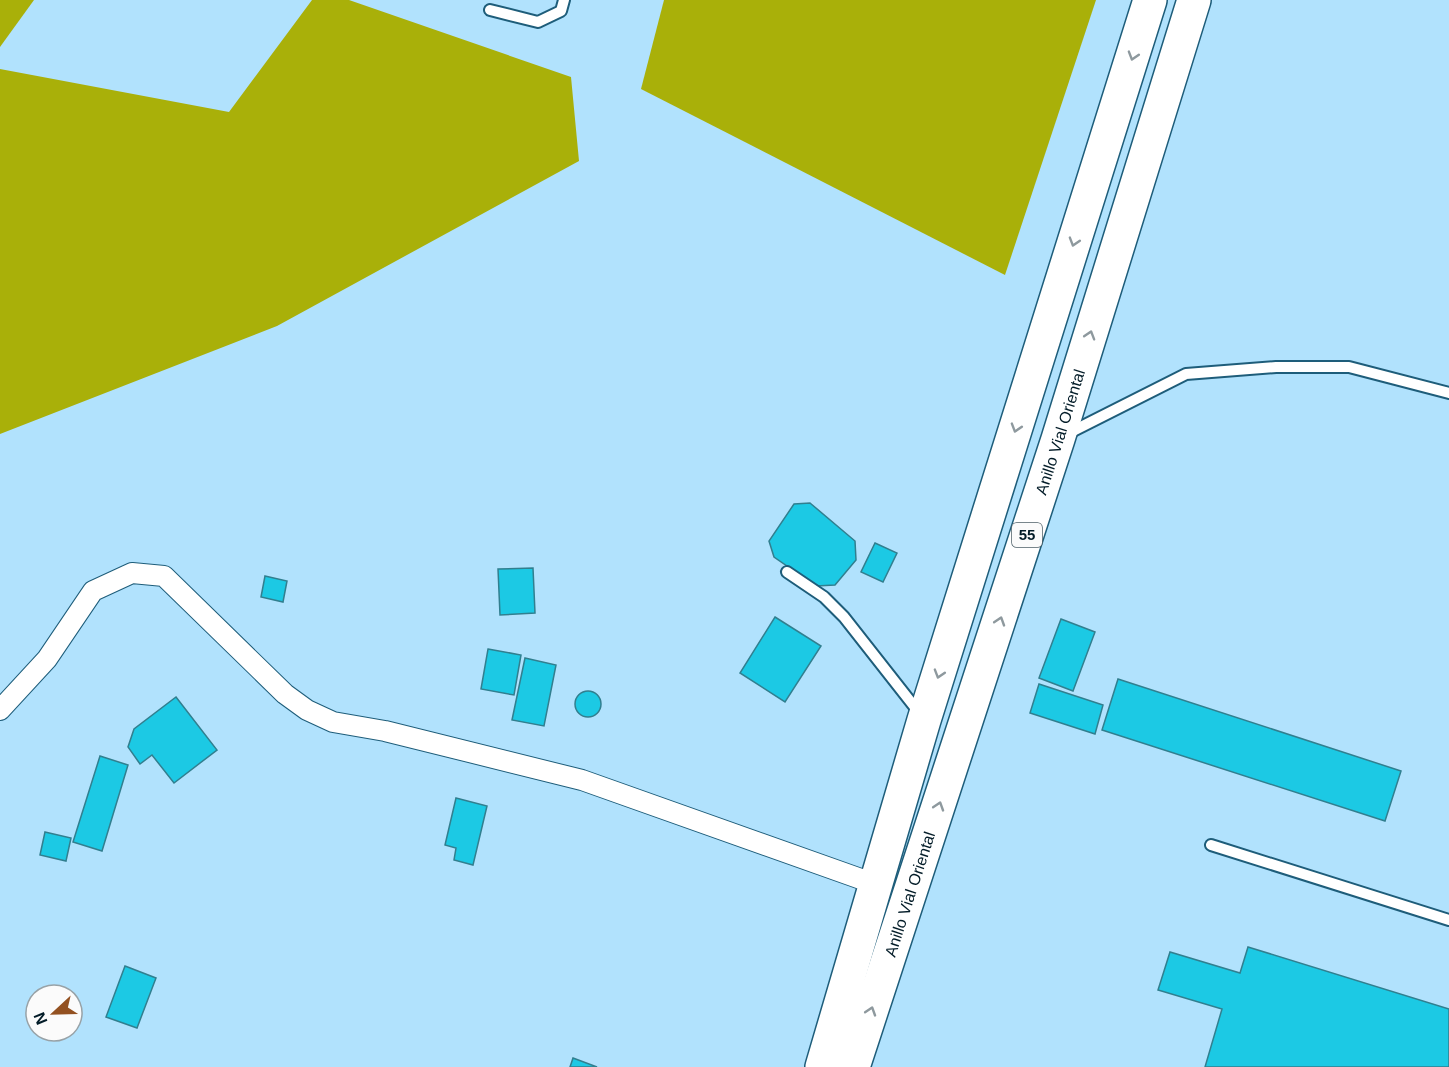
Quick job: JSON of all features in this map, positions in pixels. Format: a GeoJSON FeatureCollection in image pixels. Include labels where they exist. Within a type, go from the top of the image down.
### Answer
{"type":"FeatureCollection","features":[{"type":"Feature","properties":{"kind":"highway","name":"Anillo Vial Oriental"},"geometry":{"type":"LineString","coordinates":[[822,1067],[924,720],[1150,0]]}},
{"type":"Feature","properties":{"kind":"highway","name":"Anillo Vial Oriental"},"geometry":{"type":"LineString","coordinates":[[853,1067],[1058,439],[1194,0]]}},
{"type":"Feature","properties":{"kind":"street"},"geometry":{"type":"LineString","coordinates":[[0,710],[47,659],[93,591],[132,573],[164,576],[285,694],[307,711],[333,722],[385,731],[582,780],[875,884]]}},
{"type":"Feature","properties":{"kind":"lane"},"geometry":{"type":"LineString","coordinates":[[490,10],[538,22],[561,10],[564,0]]}},
{"type":"Feature","properties":{"kind":"lane"},"geometry":{"type":"LineString","coordinates":[[1058,439],[1186,374],[1276,367],[1349,367],[1449,393]]}},
{"type":"Feature","properties":{"kind":"lane"},"geometry":{"type":"LineString","coordinates":[[787,572],[824,597],[844,617],[924,720]]}},
{"type":"Feature","properties":{"kind":"lane"},"geometry":{"type":"LineString","coordinates":[[1211,845],[1449,920]]}},
{"type":"Feature","properties":{"kind":"shaded area"},"geometry":{"type":"Polygon","coordinates":[[[0,0],[34,0],[0,47],[0,0]]]}},
{"type":"Feature","properties":{"kind":"shaded area"},"geometry":{"type":"Polygon","coordinates":[[[312,0],[349,0],[571,77],[579,161],[277,326],[0,434],[0,69],[229,112],[312,0]]]}},
{"type":"Feature","properties":{"kind":"shaded area"},"geometry":{"type":"Polygon","coordinates":[[[664,0],[1096,0],[1005,275],[641,89],[664,0]]]}},
{"type":"Feature","properties":{"kind":"building"},"geometry":{"type":"Polygon","coordinates":[[[810,503],[855,541],[856,560],[835,585],[816,586],[774,557],[769,541],[794,504],[810,503]]]}},
{"type":"Feature","properties":{"kind":"building"},"geometry":{"type":"Polygon","coordinates":[[[875,543],[897,553],[883,582],[861,572],[875,543]]]}},
{"type":"Feature","properties":{"kind":"building"},"geometry":{"type":"Polygon","coordinates":[[[533,568],[535,613],[500,615],[498,569],[533,568]]]}},
{"type":"Feature","properties":{"kind":"building"},"geometry":{"type":"Polygon","coordinates":[[[265,576],[287,581],[283,602],[261,597],[265,576]]]}},
{"type":"Feature","properties":{"kind":"building"},"geometry":{"type":"Polygon","coordinates":[[[775,617],[821,646],[785,702],[740,673],[775,617]]]}},
{"type":"Feature","properties":{"kind":"building"},"geometry":{"type":"Polygon","coordinates":[[[1061,619],[1095,632],[1073,691],[1039,678],[1061,619]]]}},
{"type":"Feature","properties":{"kind":"building"},"geometry":{"type":"Polygon","coordinates":[[[488,649],[521,655],[514,695],[481,689],[488,649]]]}},
{"type":"Feature","properties":{"kind":"building"},"geometry":{"type":"Polygon","coordinates":[[[525,658],[556,665],[544,726],[512,720],[525,658]]]}},
{"type":"Feature","properties":{"kind":"building"},"geometry":{"type":"Polygon","coordinates":[[[1118,679],[1401,771],[1385,821],[1102,730],[1118,679]]]}},
{"type":"Feature","properties":{"kind":"building"},"geometry":{"type":"Polygon","coordinates":[[[1039,684],[1103,705],[1095,734],[1030,713],[1039,684]]]}},
{"type":"Feature","properties":{"kind":"building"},"geometry":{"type":"Polygon","coordinates":[[[588,691],[597,695],[601,704],[597,713],[588,717],[579,713],[575,704],[579,695],[588,691]]]}},
{"type":"Feature","properties":{"kind":"building"},"geometry":{"type":"Polygon","coordinates":[[[176,697],[217,750],[174,783],[152,755],[140,764],[128,747],[134,729],[176,697]]]}},
{"type":"Feature","properties":{"kind":"building"},"geometry":{"type":"Polygon","coordinates":[[[100,756],[128,765],[102,851],[73,842],[100,756]]]}},
{"type":"Feature","properties":{"kind":"building"},"geometry":{"type":"Polygon","coordinates":[[[456,798],[487,806],[473,865],[454,860],[456,848],[445,845],[456,798]]]}},
{"type":"Feature","properties":{"kind":"building"},"geometry":{"type":"Polygon","coordinates":[[[45,832],[71,838],[66,861],[40,855],[45,832]]]}},
{"type":"Feature","properties":{"kind":"building"},"geometry":{"type":"Polygon","coordinates":[[[1248,947],[1449,1009],[1449,1067],[1205,1067],[1222,1009],[1158,990],[1170,952],[1240,973],[1248,947]]]}},
{"type":"Feature","properties":{"kind":"building"},"geometry":{"type":"Polygon","coordinates":[[[125,966],[156,978],[137,1028],[106,1017],[125,966]]]}},
{"type":"Feature","properties":{"kind":"building"},"geometry":{"type":"Polygon","coordinates":[[[573,1058],[597,1067],[570,1067],[573,1058]]]}}]}
